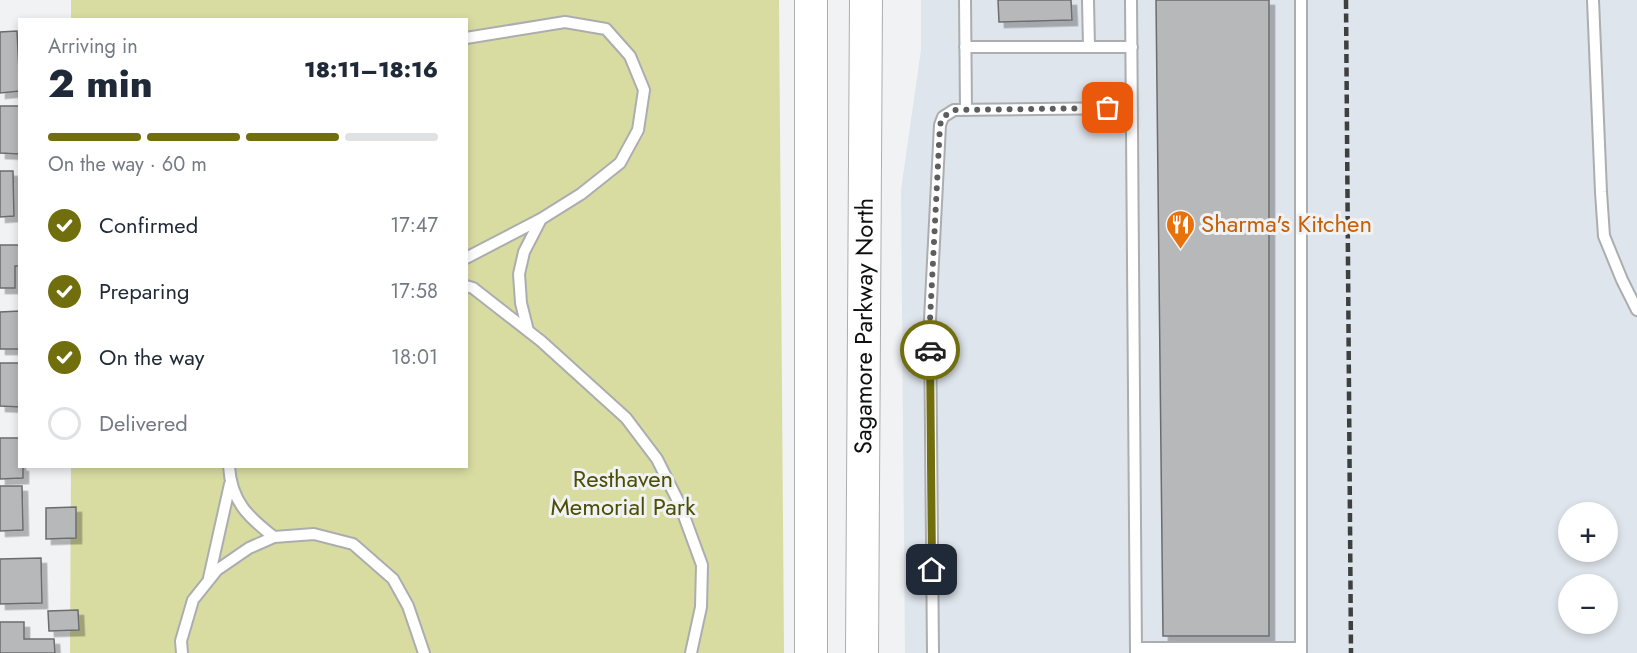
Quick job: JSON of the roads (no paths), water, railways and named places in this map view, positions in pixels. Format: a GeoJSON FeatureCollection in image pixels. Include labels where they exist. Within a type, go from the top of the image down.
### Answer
{"type":"FeatureCollection","features":[{"type":"Feature","properties":{"kind":"main road"},"geometry":{"type":"LineString","coordinates":[[811,653],[812,0]]}},
{"type":"Feature","properties":{"kind":"main road","name":"Sagamore Parkway North"},"geometry":{"type":"LineString","coordinates":[[862,653],[866,0]]}},
{"type":"Feature","properties":{"kind":"lane"},"geometry":{"type":"LineString","coordinates":[[965,0],[966,110]]}},
{"type":"Feature","properties":{"kind":"lane"},"geometry":{"type":"LineString","coordinates":[[1088,0],[1089,47]]}},
{"type":"Feature","properties":{"kind":"lane"},"geometry":{"type":"LineString","coordinates":[[1131,0],[1136,650],[1301,651],[1301,0]]}},
{"type":"Feature","properties":{"kind":"lane"},"geometry":{"type":"LineString","coordinates":[[1593,0],[1600,192],[1604,236],[1637,310]]}},
{"type":"Feature","properties":{"kind":"lane"},"geometry":{"type":"LineString","coordinates":[[468,38],[565,22],[606,29],[630,57],[644,90],[638,130],[620,163],[581,194],[541,219],[468,257]]}},
{"type":"Feature","properties":{"kind":"lane"},"geometry":{"type":"LineString","coordinates":[[965,47],[1132,47]]}},
{"type":"Feature","properties":{"kind":"lane"},"geometry":{"type":"LineString","coordinates":[[933,653],[930,320],[940,125],[947,112],[954,110],[1132,108]]}},
{"type":"Feature","properties":{"kind":"lane"},"geometry":{"type":"LineString","coordinates":[[528,331],[521,303],[519,274],[524,252],[541,219]]}},
{"type":"Feature","properties":{"kind":"lane"},"geometry":{"type":"LineString","coordinates":[[468,287],[473,288],[528,331],[626,418],[657,459],[680,505],[702,565],[701,607],[691,653]]}},
{"type":"Feature","properties":{"kind":"lane"},"geometry":{"type":"LineString","coordinates":[[208,581],[230,484],[229,468]]}},
{"type":"Feature","properties":{"kind":"lane"},"geometry":{"type":"LineString","coordinates":[[230,484],[249,518],[274,537]]}},
{"type":"Feature","properties":{"kind":"lane"},"geometry":{"type":"LineString","coordinates":[[182,653],[181,641],[193,600],[217,570],[249,548],[274,537],[314,534],[353,544],[393,579],[408,606],[424,653]]}},
{"type":"Feature","properties":{"kind":"railway"},"geometry":{"type":"LineString","coordinates":[[1346,0],[1351,653]]}},
{"type":"Feature","properties":{"kind":"place","name":"Sharma's Kitchen"},"geometry":{"type":"Point","coordinates":[1180,250]}},
{"type":"Feature","properties":{"kind":"park label","name":"Resthaven Memorial Park"},"geometry":{"type":"Point","coordinates":[623,493]}}]}
